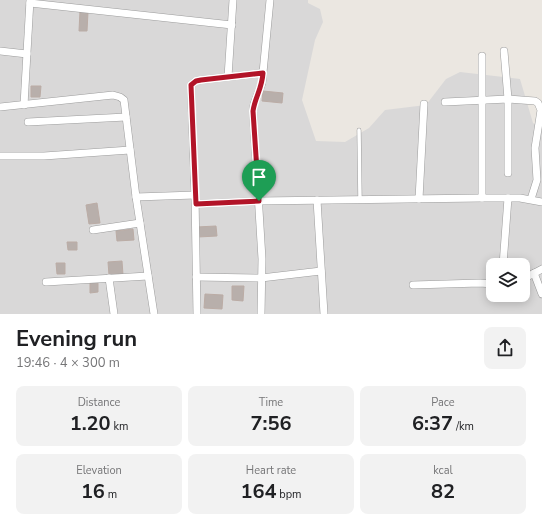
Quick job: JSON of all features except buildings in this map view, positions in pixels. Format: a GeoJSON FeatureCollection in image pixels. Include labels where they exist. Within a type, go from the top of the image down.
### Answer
{"type":"FeatureCollection","features":[{"type":"Feature","properties":{"kind":"street"},"geometry":{"type":"LineString","coordinates":[[82,8],[83,0]]}},
{"type":"Feature","properties":{"kind":"street"},"geometry":{"type":"LineString","coordinates":[[228,77],[234,0]]}},
{"type":"Feature","properties":{"kind":"street"},"geometry":{"type":"LineString","coordinates":[[261,314],[262,259],[253,111],[254,104],[262,84],[270,0]]}},
{"type":"Feature","properties":{"kind":"street"},"geometry":{"type":"LineString","coordinates":[[24,104],[30,2],[232,25]]}},
{"type":"Feature","properties":{"kind":"street"},"geometry":{"type":"LineString","coordinates":[[0,51],[27,54]]}},
{"type":"Feature","properties":{"kind":"street"},"geometry":{"type":"LineString","coordinates":[[504,51],[508,99],[508,173]]}},
{"type":"Feature","properties":{"kind":"street"},"geometry":{"type":"LineString","coordinates":[[482,56],[482,198]]}},
{"type":"Feature","properties":{"kind":"street"},"geometry":{"type":"LineString","coordinates":[[197,314],[196,204],[191,85],[196,81],[201,80],[263,73]]}},
{"type":"Feature","properties":{"kind":"street"},"geometry":{"type":"LineString","coordinates":[[0,107],[113,96],[120,97],[124,100],[136,197],[154,314]]}},
{"type":"Feature","properties":{"kind":"street"},"geometry":{"type":"LineString","coordinates":[[445,102],[508,99],[535,101],[540,107],[535,148],[537,180],[531,199]]}},
{"type":"Feature","properties":{"kind":"street"},"geometry":{"type":"LineString","coordinates":[[419,199],[424,104]]}},
{"type":"Feature","properties":{"kind":"street"},"geometry":{"type":"LineString","coordinates":[[28,122],[126,117]]}},
{"type":"Feature","properties":{"kind":"street"},"geometry":{"type":"LineString","coordinates":[[0,156],[44,156],[130,150]]}},
{"type":"Feature","properties":{"kind":"street"},"geometry":{"type":"LineString","coordinates":[[136,197],[195,196]]}},
{"type":"Feature","properties":{"kind":"street"},"geometry":{"type":"LineString","coordinates":[[196,204],[259,201],[482,198],[531,199],[542,202]]}},
{"type":"Feature","properties":{"kind":"street"},"geometry":{"type":"LineString","coordinates":[[504,258],[508,198]]}},
{"type":"Feature","properties":{"kind":"street"},"geometry":{"type":"LineString","coordinates":[[317,200],[324,314]]}},
{"type":"Feature","properties":{"kind":"street"},"geometry":{"type":"LineString","coordinates":[[93,230],[140,223]]}},
{"type":"Feature","properties":{"kind":"street"},"geometry":{"type":"LineString","coordinates":[[530,275],[542,269]]}},
{"type":"Feature","properties":{"kind":"street"},"geometry":{"type":"LineString","coordinates":[[196,277],[261,278],[321,271]]}},
{"type":"Feature","properties":{"kind":"street"},"geometry":{"type":"LineString","coordinates":[[534,273],[542,294]]}},
{"type":"Feature","properties":{"kind":"street"},"geometry":{"type":"LineString","coordinates":[[46,282],[148,276]]}},
{"type":"Feature","properties":{"kind":"street"},"geometry":{"type":"LineString","coordinates":[[109,278],[114,314]]}},
{"type":"Feature","properties":{"kind":"street"},"geometry":{"type":"LineString","coordinates":[[413,285],[486,283]]}},
{"type":"Feature","properties":{"kind":"lane"},"geometry":{"type":"LineString","coordinates":[[359,130],[360,200]]}},
{"type":"Feature","properties":{"kind":"shaded area"},"geometry":{"type":"Polygon","coordinates":[[[0,0],[308,0],[308,3],[320,9],[323,22],[315,40],[302,100],[316,141],[345,142],[369,128],[385,110],[426,105],[446,79],[460,72],[520,79],[533,123],[542,129],[542,314],[0,314],[0,0]]]}},
{"type":"Feature","properties":{"kind":"route"},"geometry":{"type":"LineString","coordinates":[[263,73],[262,84],[256,98],[253,111],[259,201],[196,204],[191,93],[191,85],[196,81],[263,73]]}}]}
